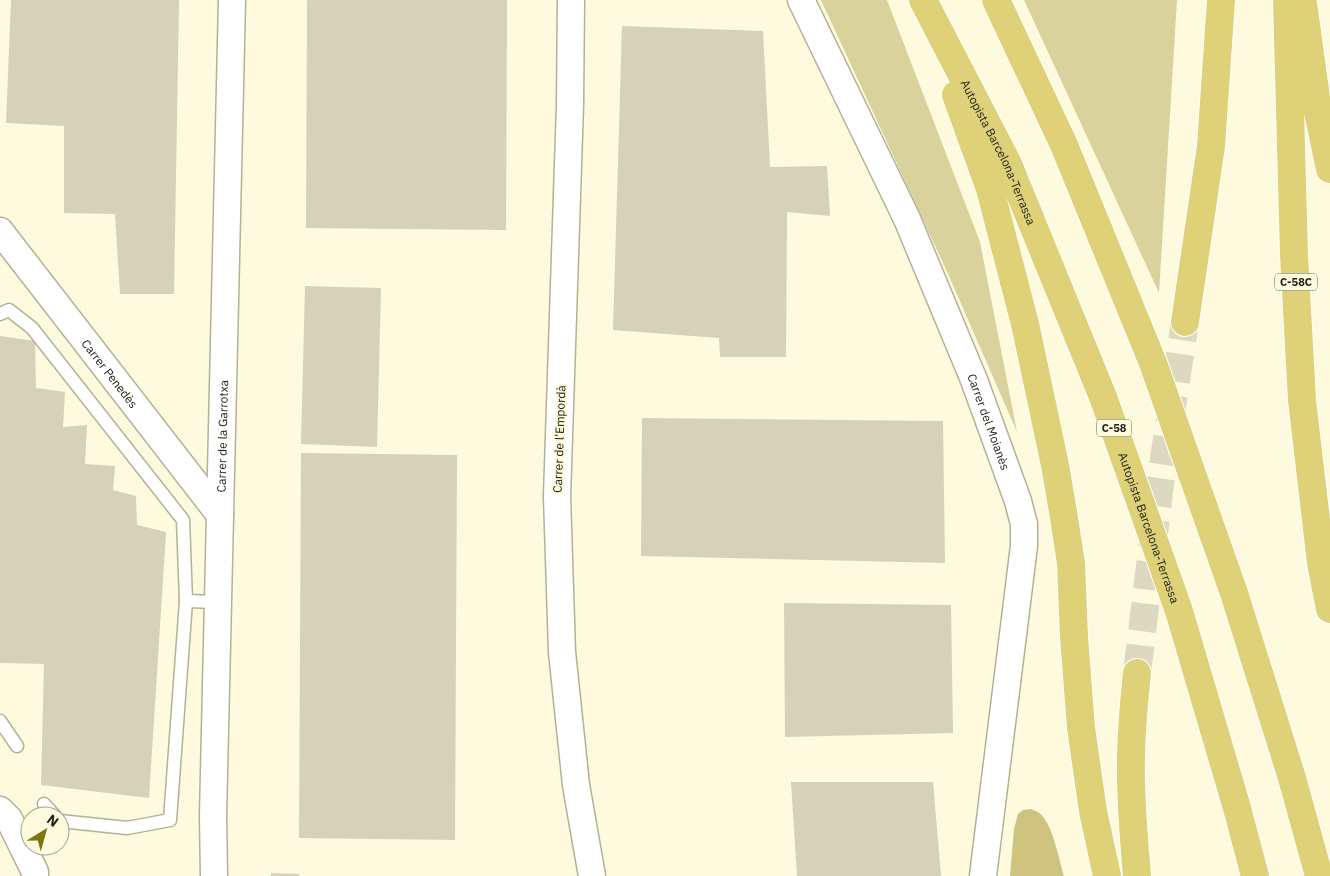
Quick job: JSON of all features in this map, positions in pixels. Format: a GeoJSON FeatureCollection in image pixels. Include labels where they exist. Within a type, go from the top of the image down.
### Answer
{"type":"FeatureCollection","features":[{"type":"Feature","properties":{"kind":"highway"},"geometry":{"type":"LineString","coordinates":[[922,0],[990,188],[1025,324],[1064,512],[1071,563],[1081,728],[1093,812],[1107,876]]}},
{"type":"Feature","properties":{"kind":"highway","name":"Autopista Barcelona-Terrassa"},"geometry":{"type":"LineString","coordinates":[[922,0],[1008,164],[1103,397],[1179,611],[1255,876]]}},
{"type":"Feature","properties":{"kind":"highway"},"geometry":{"type":"LineString","coordinates":[[996,0],[1064,145],[1154,363],[1234,593],[1292,778],[1320,876]]}},
{"type":"Feature","properties":{"kind":"highway"},"geometry":{"type":"LineString","coordinates":[[1185,322],[1211,146],[1221,0]]}},
{"type":"Feature","properties":{"kind":"highway","name":"C-58C"},"geometry":{"type":"LineString","coordinates":[[1287,0],[1294,255],[1302,391],[1321,563],[1330,609]]}},
{"type":"Feature","properties":{"kind":"highway"},"geometry":{"type":"LineString","coordinates":[[1302,0],[1318,112],[1330,169]]}},
{"type":"Feature","properties":{"kind":"highway"},"geometry":{"type":"LineString","coordinates":[[1137,672],[1131,761],[1132,809],[1137,876]]}},
{"type":"Feature","properties":{"kind":"street","name":"Carrer de la Garrotxa"},"geometry":{"type":"LineString","coordinates":[[212,874],[232,0]]}},
{"type":"Feature","properties":{"kind":"street","name":"Carrer de l'Empordà"},"geometry":{"type":"LineString","coordinates":[[571,0],[570,115],[556,496],[562,652],[576,785],[592,876]]}},
{"type":"Feature","properties":{"kind":"street","name":"Carrer del Moianès"},"geometry":{"type":"LineString","coordinates":[[802,0],[907,219],[974,380],[1018,501],[1024,524],[1024,546],[984,876]]}},
{"type":"Feature","properties":{"kind":"street","name":"Carrer Penedès"},"geometry":{"type":"LineString","coordinates":[[0,231],[220,516]]}},
{"type":"Feature","properties":{"kind":"street"},"geometry":{"type":"LineString","coordinates":[[0,810],[9,819],[36,876]]}},
{"type":"Feature","properties":{"kind":"lane"},"geometry":{"type":"LineString","coordinates":[[0,314],[9,310],[32,328],[183,520],[186,601],[170,820],[127,828],[70,822]]}},
{"type":"Feature","properties":{"kind":"lane"},"geometry":{"type":"LineString","coordinates":[[186,601],[218,602]]}},
{"type":"Feature","properties":{"kind":"lane"},"geometry":{"type":"LineString","coordinates":[[0,721],[17,746]]}},
{"type":"Feature","properties":{"kind":"shaded area"},"geometry":{"type":"Polygon","coordinates":[[[821,0],[887,0],[980,242],[1017,432],[949,276],[821,0]]]}},
{"type":"Feature","properties":{"kind":"shaded area"},"geometry":{"type":"Polygon","coordinates":[[[1024,0],[1177,0],[1159,293],[1024,0]]]}},
{"type":"Feature","properties":{"kind":"shaded area"},"geometry":{"type":"Polygon","coordinates":[[[1031,809],[1037,811],[1048,824],[1064,876],[1010,876],[1014,829],[1018,814],[1023,810],[1031,809]]]}},
{"type":"Feature","properties":{"kind":"building"},"geometry":{"type":"Polygon","coordinates":[[[11,0],[179,0],[174,294],[120,294],[115,214],[64,213],[64,126],[6,123],[11,0]]]}},
{"type":"Feature","properties":{"kind":"building"},"geometry":{"type":"Polygon","coordinates":[[[307,0],[507,0],[506,230],[306,228],[307,0]]]}},
{"type":"Feature","properties":{"kind":"building"},"geometry":{"type":"Polygon","coordinates":[[[622,26],[763,31],[770,167],[827,166],[830,216],[787,212],[786,357],[720,357],[719,338],[613,330],[622,26]]]}},
{"type":"Feature","properties":{"kind":"building"},"geometry":{"type":"Polygon","coordinates":[[[305,286],[381,288],[377,447],[301,444],[305,286]]]}},
{"type":"Feature","properties":{"kind":"building"},"geometry":{"type":"Polygon","coordinates":[[[0,336],[35,341],[36,388],[65,392],[63,427],[87,425],[85,464],[115,466],[113,490],[136,496],[137,525],[166,532],[149,798],[41,785],[44,664],[0,663],[0,336]]]}},
{"type":"Feature","properties":{"kind":"building"},"geometry":{"type":"Polygon","coordinates":[[[642,418],[943,421],[945,563],[641,556],[642,418]]]}},
{"type":"Feature","properties":{"kind":"building"},"geometry":{"type":"Polygon","coordinates":[[[301,453],[457,455],[455,840],[299,838],[301,453]]]}},
{"type":"Feature","properties":{"kind":"building"},"geometry":{"type":"Polygon","coordinates":[[[784,603],[951,605],[953,733],[785,737],[784,603]]]}},
{"type":"Feature","properties":{"kind":"building"},"geometry":{"type":"Polygon","coordinates":[[[791,782],[933,782],[941,876],[797,876],[791,782]]]}},
{"type":"Feature","properties":{"kind":"building"},"geometry":{"type":"Polygon","coordinates":[[[271,873],[299,874],[299,876],[271,876],[271,873]]]}},
{"type":"Feature","properties":{"kind":"tunnel"},"geometry":{"type":"LineString","coordinates":[[1137,673],[1160,484],[1185,322]]}}]}
